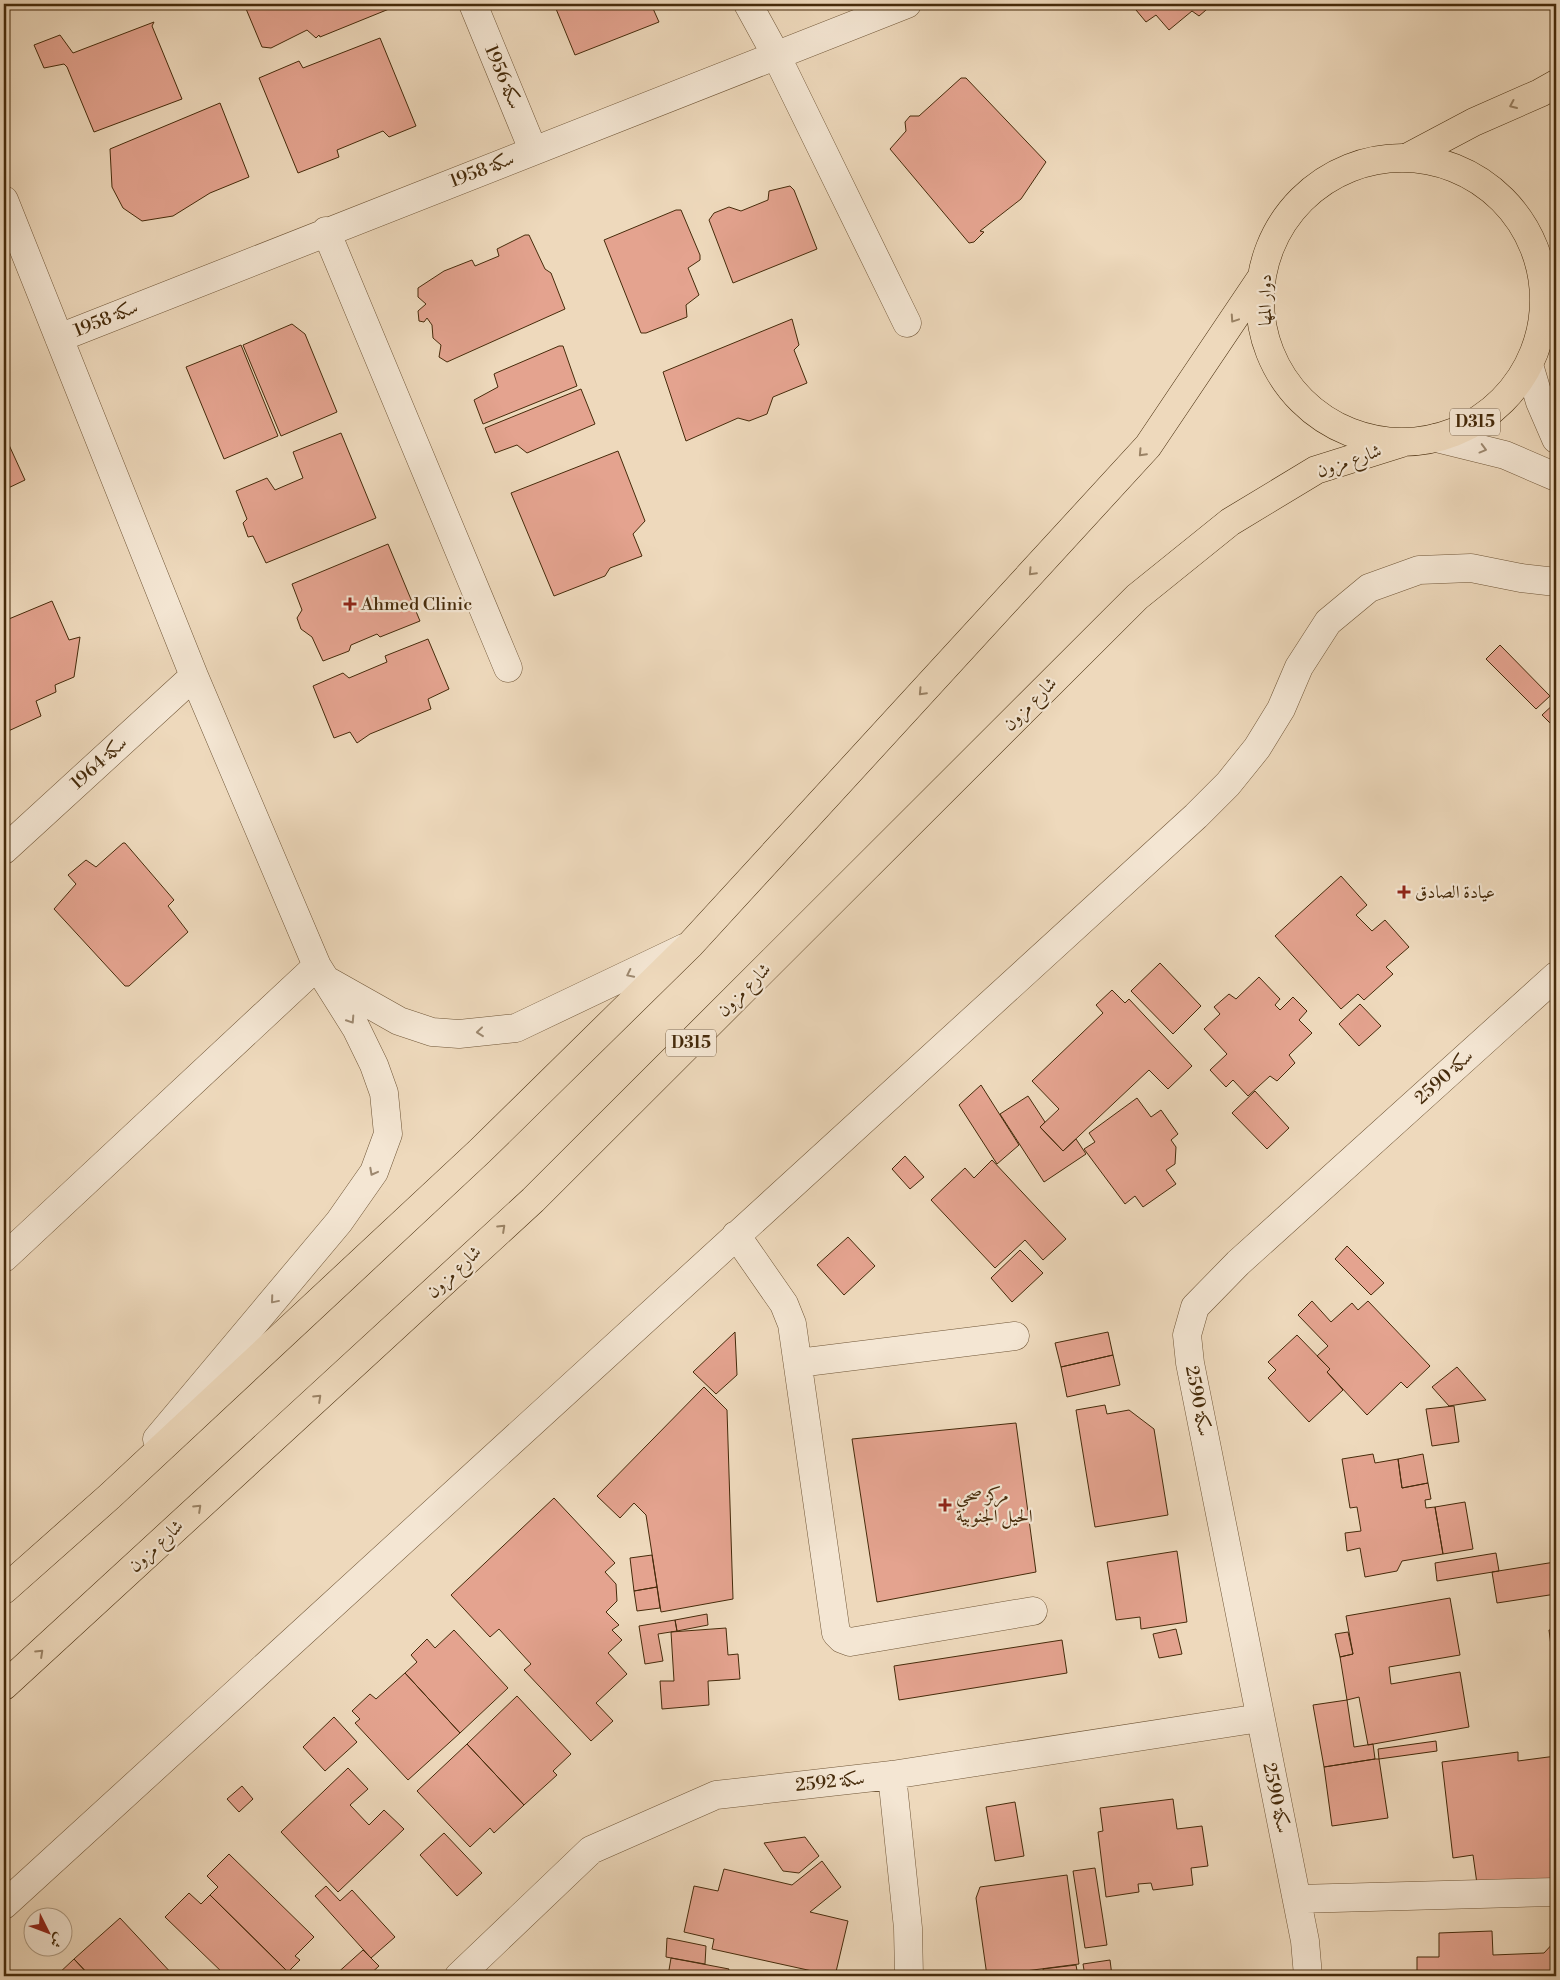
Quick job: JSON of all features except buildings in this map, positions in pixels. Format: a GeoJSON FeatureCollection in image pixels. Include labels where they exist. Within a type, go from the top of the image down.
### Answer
{"type":"FeatureCollection","features":[{"type":"Feature","properties":{"kind":"main road","name":"D315"},"geometry":{"type":"LineString","coordinates":[[1408,157],[1474,122],[1556,84]]}},
{"type":"Feature","properties":{"kind":"main road","name":"دوار المها"},"geometry":{"type":"LineString","coordinates":[[1408,157],[1450,165],[1487,185],[1517,215],[1551,283],[1529,365],[1506,398],[1474,424],[1436,438],[1402,443],[1354,435],[1311,410],[1299,396],[1280,373],[1262,327],[1261,278],[1274,239],[1297,204],[1303,199],[1329,178],[1367,162],[1408,157]]}},
{"type":"Feature","properties":{"kind":"main road","name":"D315"},"geometry":{"type":"LineString","coordinates":[[4,1590],[110,1496],[480,1151],[690,945],[1148,446],[1261,278]]}},
{"type":"Feature","properties":{"kind":"main road","name":"شارع مزون"},"geometry":{"type":"LineString","coordinates":[[4,1686],[532,1200],[1137,597],[1230,522],[1316,470],[1402,443]]}},
{"type":"Feature","properties":{"kind":"street","name":"سكة 1956"},"geometry":{"type":"LineString","coordinates":[[473,4],[533,150]]}},
{"type":"Feature","properties":{"kind":"street"},"geometry":{"type":"LineString","coordinates":[[748,4],[776,54],[907,322]]}},
{"type":"Feature","properties":{"kind":"street","name":"سكة 1958"},"geometry":{"type":"LineString","coordinates":[[59,338],[326,231],[907,4]]}},
{"type":"Feature","properties":{"kind":"street"},"geometry":{"type":"LineString","coordinates":[[4,200],[194,676],[321,973],[356,1028],[374,1065],[384,1093],[388,1134],[374,1172],[339,1222],[110,1496]]}},
{"type":"Feature","properties":{"kind":"street"},"geometry":{"type":"LineString","coordinates":[[326,231],[508,668]]}},
{"type":"Feature","properties":{"kind":"street"},"geometry":{"type":"LineString","coordinates":[[1529,365],[1540,402],[1556,439]]}},
{"type":"Feature","properties":{"kind":"street"},"geometry":{"type":"LineString","coordinates":[[1436,438],[1505,455],[1556,477]]}},
{"type":"Feature","properties":{"kind":"street"},"geometry":{"type":"LineString","coordinates":[[4,1905],[1196,816],[1228,784],[1257,748],[1281,709],[1299,667],[1328,622],[1369,588],[1418,570],[1471,568],[1521,578],[1556,582]]}},
{"type":"Feature","properties":{"kind":"street","name":"سكة 1964"},"geometry":{"type":"LineString","coordinates":[[4,850],[194,676]]}},
{"type":"Feature","properties":{"kind":"street"},"geometry":{"type":"LineString","coordinates":[[321,973],[399,1021],[432,1032],[459,1034],[516,1028],[690,945]]}},
{"type":"Feature","properties":{"kind":"street"},"geometry":{"type":"LineString","coordinates":[[4,1258],[321,973]]}},
{"type":"Feature","properties":{"kind":"street","name":"سكة 2590"},"geometry":{"type":"LineString","coordinates":[[1308,1976],[1305,1941],[1190,1363],[1187,1335],[1195,1307],[1238,1263],[1556,976]]}},
{"type":"Feature","properties":{"kind":"street"},"geometry":{"type":"LineString","coordinates":[[736,1235],[784,1304],[792,1324],[836,1633],[842,1639],[850,1642],[1033,1611]]}},
{"type":"Feature","properties":{"kind":"street"},"geometry":{"type":"LineString","coordinates":[[798,1363],[1015,1336]]}},
{"type":"Feature","properties":{"kind":"street","name":"سكة 2592"},"geometry":{"type":"LineString","coordinates":[[458,1976],[591,1850],[716,1795],[892,1775],[1260,1718]]}},
{"type":"Feature","properties":{"kind":"street"},"geometry":{"type":"LineString","coordinates":[[892,1775],[908,1928],[909,1976]]}},
{"type":"Feature","properties":{"kind":"street"},"geometry":{"type":"LineString","coordinates":[[1297,1900],[1556,1892]]}},
{"type":"Feature","properties":{"kind":"place","name":"Ahmed Clinic"},"geometry":{"type":"Point","coordinates":[350,604]}},
{"type":"Feature","properties":{"kind":"place","name":"عيادة الصادق"},"geometry":{"type":"Point","coordinates":[1404,892]}},
{"type":"Feature","properties":{"kind":"place","name":"مركز صحي الحيل الجنوبية"},"geometry":{"type":"Point","coordinates":[945,1505]}}]}
